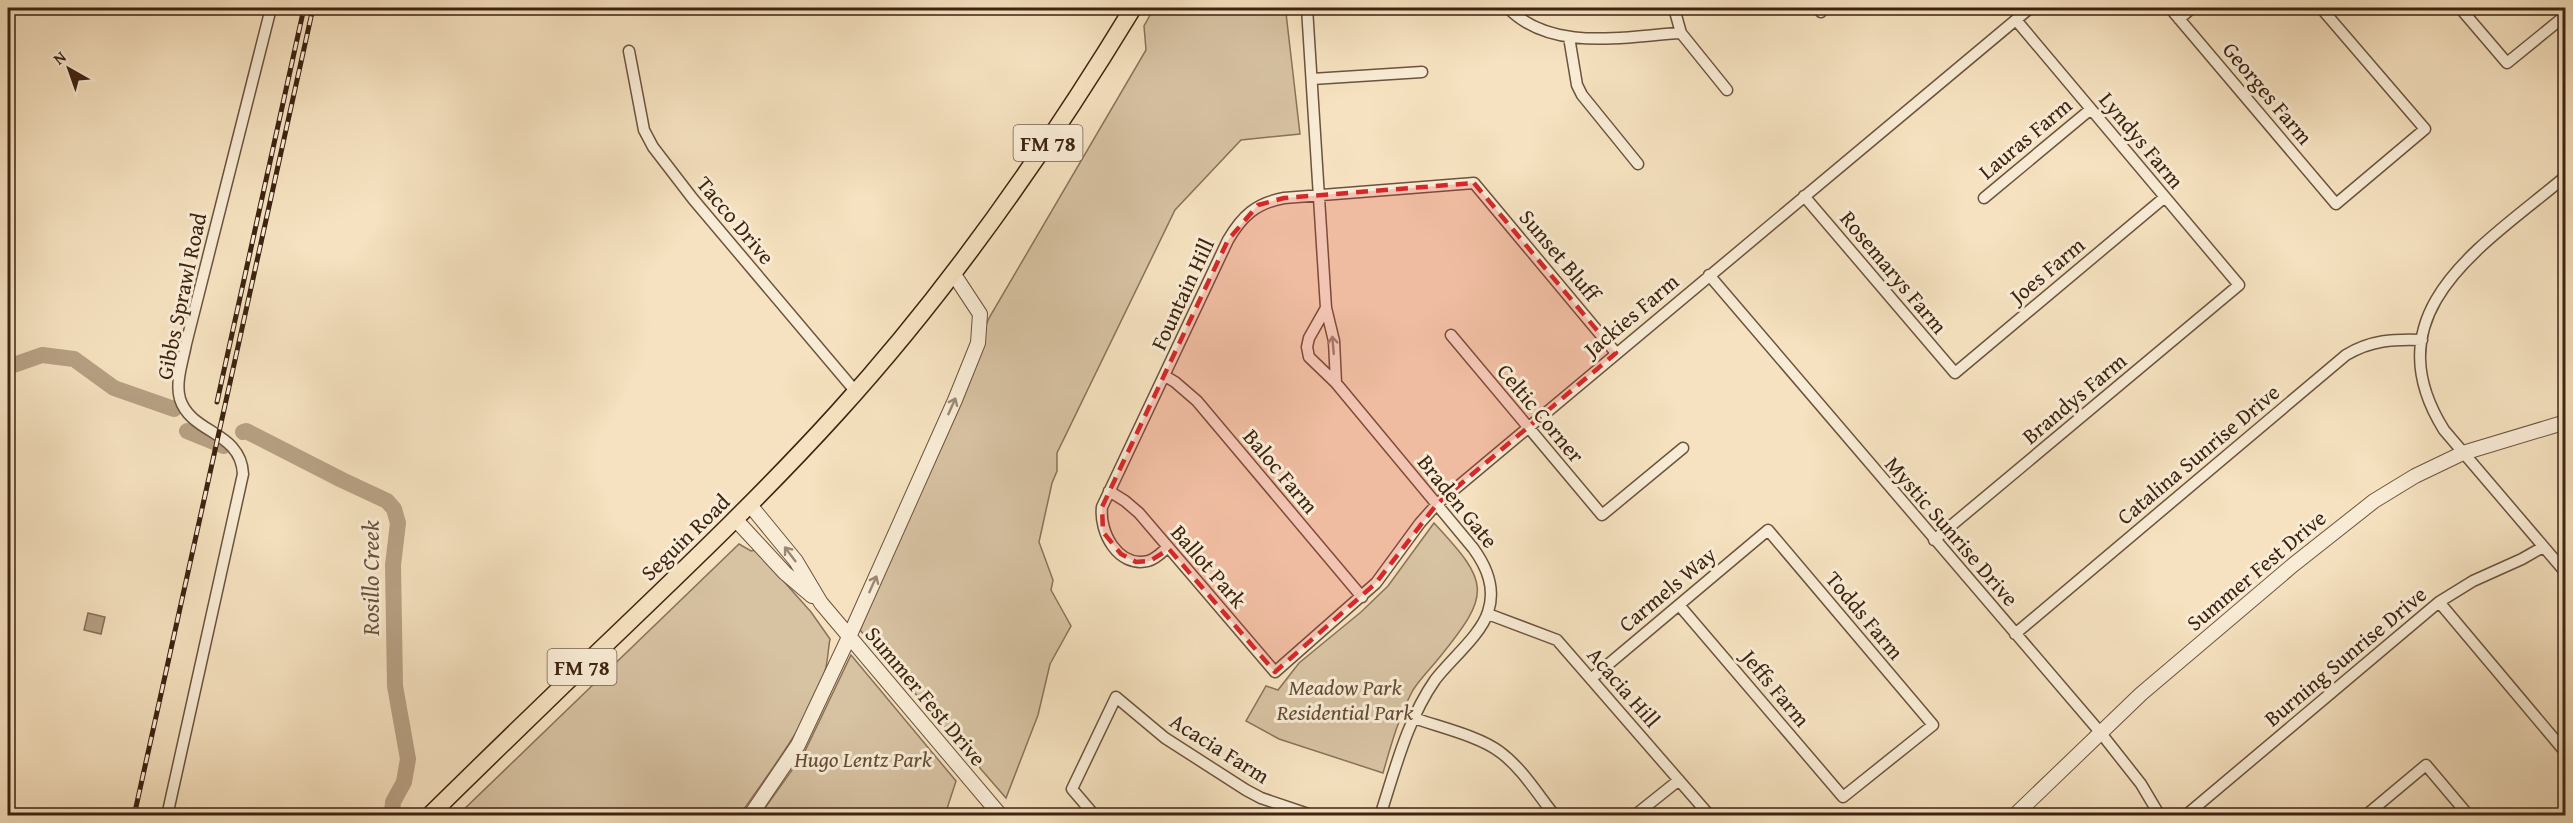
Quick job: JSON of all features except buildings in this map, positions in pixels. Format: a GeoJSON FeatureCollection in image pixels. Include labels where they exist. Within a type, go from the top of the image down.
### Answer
{"type":"FeatureCollection","features":[{"type":"Feature","properties":{"kind":"main road","name":"Seguin Road"},"geometry":{"type":"LineString","coordinates":[[429,816],[736,520],[856,392],[953,273],[1041,154],[1133,8]]}},
{"type":"Feature","properties":{"kind":"street","name":"Gibbs Sprawl Road"},"geometry":{"type":"LineString","coordinates":[[167,816],[243,474],[241,461],[233,448],[215,431],[189,415],[180,399],[179,384],[186,344],[271,8]]}},
{"type":"Feature","properties":{"kind":"street"},"geometry":{"type":"LineString","coordinates":[[1307,8],[1326,308],[1334,341],[1336,382]]}},
{"type":"Feature","properties":{"kind":"street"},"geometry":{"type":"LineString","coordinates":[[1510,8],[1534,26],[1569,38],[1681,33]]}},
{"type":"Feature","properties":{"kind":"street"},"geometry":{"type":"LineString","coordinates":[[1674,8],[1681,33],[1727,90]]}},
{"type":"Feature","properties":{"kind":"street","name":"Jackies Farm"},"geometry":{"type":"LineString","coordinates":[[1275,672],[1376,583],[1420,523],[1437,504],[2031,8]]}},
{"type":"Feature","properties":{"kind":"street","name":"Georges Farm"},"geometry":{"type":"LineString","coordinates":[[2170,8],[2336,204],[2425,129],[2321,8]]}},
{"type":"Feature","properties":{"kind":"street"},"geometry":{"type":"LineString","coordinates":[[2180,18],[2192,8]]}},
{"type":"Feature","properties":{"kind":"street"},"geometry":{"type":"LineString","coordinates":[[2460,8],[2506,63],[2565,15]]}},
{"type":"Feature","properties":{"kind":"street","name":"Lyndys Farm"},"geometry":{"type":"LineString","coordinates":[[2016,20],[2239,285]]}},
{"type":"Feature","properties":{"kind":"street"},"geometry":{"type":"LineString","coordinates":[[1569,38],[1577,85],[1582,95],[1638,164]]}},
{"type":"Feature","properties":{"kind":"street","name":"Tacco Drive"},"geometry":{"type":"LineString","coordinates":[[629,51],[644,130],[653,147],[693,199],[856,392]]}},
{"type":"Feature","properties":{"kind":"street"},"geometry":{"type":"LineString","coordinates":[[1312,79],[1422,72]]}},
{"type":"Feature","properties":{"kind":"street","name":"Lauras Farm"},"geometry":{"type":"LineString","coordinates":[[1984,198],[2091,109]]}},
{"type":"Feature","properties":{"kind":"street"},"geometry":{"type":"LineString","coordinates":[[2565,176],[2449,278],[2429,312],[2422,340],[2422,370],[2428,399],[2444,430],[2565,573]]}},
{"type":"Feature","properties":{"kind":"street","name":"Fountain Hill"},"geometry":{"type":"LineString","coordinates":[[1168,547],[1150,561],[1136,562],[1121,554],[1103,532],[1102,507],[1237,223],[1258,205],[1270,200],[1474,183]]}},
{"type":"Feature","properties":{"kind":"street","name":"Sunset Bluff"},"geometry":{"type":"LineString","coordinates":[[1474,183],[1616,353]]}},
{"type":"Feature","properties":{"kind":"street","name":"Rosemarys Farm"},"geometry":{"type":"LineString","coordinates":[[1804,196],[1955,373]]}},
{"type":"Feature","properties":{"kind":"street","name":"Joes Farm"},"geometry":{"type":"LineString","coordinates":[[1955,373],[2165,197]]}},
{"type":"Feature","properties":{"kind":"street"},"geometry":{"type":"LineString","coordinates":[[750,816],[798,745],[849,638],[978,343],[980,314],[953,273]]}},
{"type":"Feature","properties":{"kind":"street","name":"Mystic Sunrise Drive"},"geometry":{"type":"LineString","coordinates":[[1709,275],[2100,732],[2141,784],[2160,816]]}},
{"type":"Feature","properties":{"kind":"street","name":"Brandys Farm"},"geometry":{"type":"LineString","coordinates":[[1934,540],[2239,285]]}},
{"type":"Feature","properties":{"kind":"street","name":"Braden Gate"},"geometry":{"type":"LineString","coordinates":[[1326,308],[1309,338],[1307,347],[1309,357],[1336,382],[1483,562],[1489,578],[1491,595],[1488,614]]}},
{"type":"Feature","properties":{"kind":"street","name":"Celtic Corner"},"geometry":{"type":"LineString","coordinates":[[1451,335],[1602,515],[1683,447]]}},
{"type":"Feature","properties":{"kind":"street","name":"Catalina Sunrise Drive"},"geometry":{"type":"LineString","coordinates":[[2015,634],[2346,355],[2372,342],[2400,339],[2422,340]]}},
{"type":"Feature","properties":{"kind":"street","name":"Baloc Farm"},"geometry":{"type":"LineString","coordinates":[[1165,376],[1197,401],[1362,597]]}},
{"type":"Feature","properties":{"kind":"street","name":"Summer Fest Drive"},"geometry":{"type":"LineString","coordinates":[[2014,816],[2141,694],[2374,501],[2415,476],[2463,453],[2565,422]]}},
{"type":"Feature","properties":{"kind":"street","name":"Ballot Park"},"geometry":{"type":"LineString","coordinates":[[1109,491],[1139,513],[1275,672]]}},
{"type":"Feature","properties":{"kind":"street","name":"Summer Fest Drive"},"geometry":{"type":"LineString","coordinates":[[750,506],[795,561],[821,603],[849,638],[1001,816]]}},
{"type":"Feature","properties":{"kind":"street","name":"Summer Fest Drive"},"geometry":{"type":"LineString","coordinates":[[736,520],[785,573],[821,603]]}},
{"type":"Feature","properties":{"kind":"street","name":"Carmels Way"},"geometry":{"type":"LineString","coordinates":[[1592,678],[1768,530]]}},
{"type":"Feature","properties":{"kind":"street","name":"Todds Farm"},"geometry":{"type":"LineString","coordinates":[[1768,530],[1933,725],[1843,797]]}},
{"type":"Feature","properties":{"kind":"street","name":"Burning Sunrise Drive"},"geometry":{"type":"LineString","coordinates":[[2186,816],[2439,602],[2473,581],[2522,559],[2542,547]]}},
{"type":"Feature","properties":{"kind":"street"},"geometry":{"type":"LineString","coordinates":[[2439,602],[2565,753]]}},
{"type":"Feature","properties":{"kind":"street","name":"Jeffs Farm"},"geometry":{"type":"LineString","coordinates":[[1679,605],[1843,797]]}},
{"type":"Feature","properties":{"kind":"street"},"geometry":{"type":"LineString","coordinates":[[1380,816],[1413,718],[1434,682],[1488,614]]}},
{"type":"Feature","properties":{"kind":"street","name":"Acacia Hill"},"geometry":{"type":"LineString","coordinates":[[1488,614],[1557,640],[1710,816]]}},
{"type":"Feature","properties":{"kind":"street","name":"Acacia Farm"},"geometry":{"type":"LineString","coordinates":[[1095,816],[1072,789],[1116,697],[1165,738],[1246,790],[1261,798],[1314,816]]}},
{"type":"Feature","properties":{"kind":"street"},"geometry":{"type":"LineString","coordinates":[[1413,718],[1487,744],[1499,751],[1555,816]]}},
{"type":"Feature","properties":{"kind":"street"},"geometry":{"type":"LineString","coordinates":[[2366,816],[2426,765],[2469,816]]}},
{"type":"Feature","properties":{"kind":"street"},"geometry":{"type":"LineString","coordinates":[[1634,816],[1679,780]]}},
{"type":"Feature","properties":{"kind":"highlighted area"},"geometry":{"type":"Polygon","coordinates":[[[1474,183],[1616,353],[1437,504],[1376,583],[1275,672],[1169,549],[1150,561],[1136,562],[1121,554],[1103,532],[1102,507],[1228,240],[1258,205],[1284,198],[1474,183]]]}},
{"type":"Feature","properties":{"kind":"green space"},"geometry":{"type":"Polygon","coordinates":[[[1154,8],[1292,8],[1292,12],[1286,13],[1300,134],[1241,140],[1175,210],[1057,453],[1057,471],[1052,483],[1039,542],[1053,580],[1051,590],[1071,626],[1050,664],[1038,715],[1006,798],[860,630],[989,318],[1146,50],[1144,26],[1154,8]]]}},
{"type":"Feature","properties":{"kind":"green space","name":"Meadow Park Residential Park"},"geometry":{"type":"Polygon","coordinates":[[[1434,523],[1466,560],[1474,575],[1477,589],[1475,603],[1456,636],[1413,690],[1399,720],[1383,773],[1279,739],[1246,721],[1266,686],[1278,690],[1299,663],[1361,612],[1388,586],[1434,523]]]}},
{"type":"Feature","properties":{"kind":"green space"},"geometry":{"type":"Polygon","coordinates":[[[739,544],[751,551],[756,550],[811,612],[830,639],[825,671],[810,708],[788,746],[740,815],[457,816],[739,544]]]}},
{"type":"Feature","properties":{"kind":"green space","name":"Hugo Lentz Park"},"geometry":{"type":"Polygon","coordinates":[[[851,655],[956,781],[945,815],[760,815],[804,753],[851,655]]]}},
{"type":"Feature","properties":{"kind":"shaded area"},"geometry":{"type":"Polygon","coordinates":[[[88,613],[105,617],[101,634],[84,630],[88,613]]]}},
{"type":"Feature","properties":{"kind":"waterway","name":"Rosillo Creek"},"geometry":{"type":"LineString","coordinates":[[8,367],[42,355],[74,359],[114,388],[174,409]]}},
{"type":"Feature","properties":{"kind":"waterway","name":"Rosillo Creek"},"geometry":{"type":"LineString","coordinates":[[187,431],[224,446]]}},
{"type":"Feature","properties":{"kind":"waterway","name":"Rosillo Creek"},"geometry":{"type":"LineString","coordinates":[[243,432],[246,431],[387,501],[394,509],[398,523],[393,565],[395,686],[408,759],[404,782],[393,802],[392,813]]}},
{"type":"Feature","properties":{"kind":"railway"},"geometry":{"type":"LineString","coordinates":[[217,402],[304,8]]}},
{"type":"Feature","properties":{"kind":"railway"},"geometry":{"type":"LineString","coordinates":[[134,816],[313,8]]}}]}
